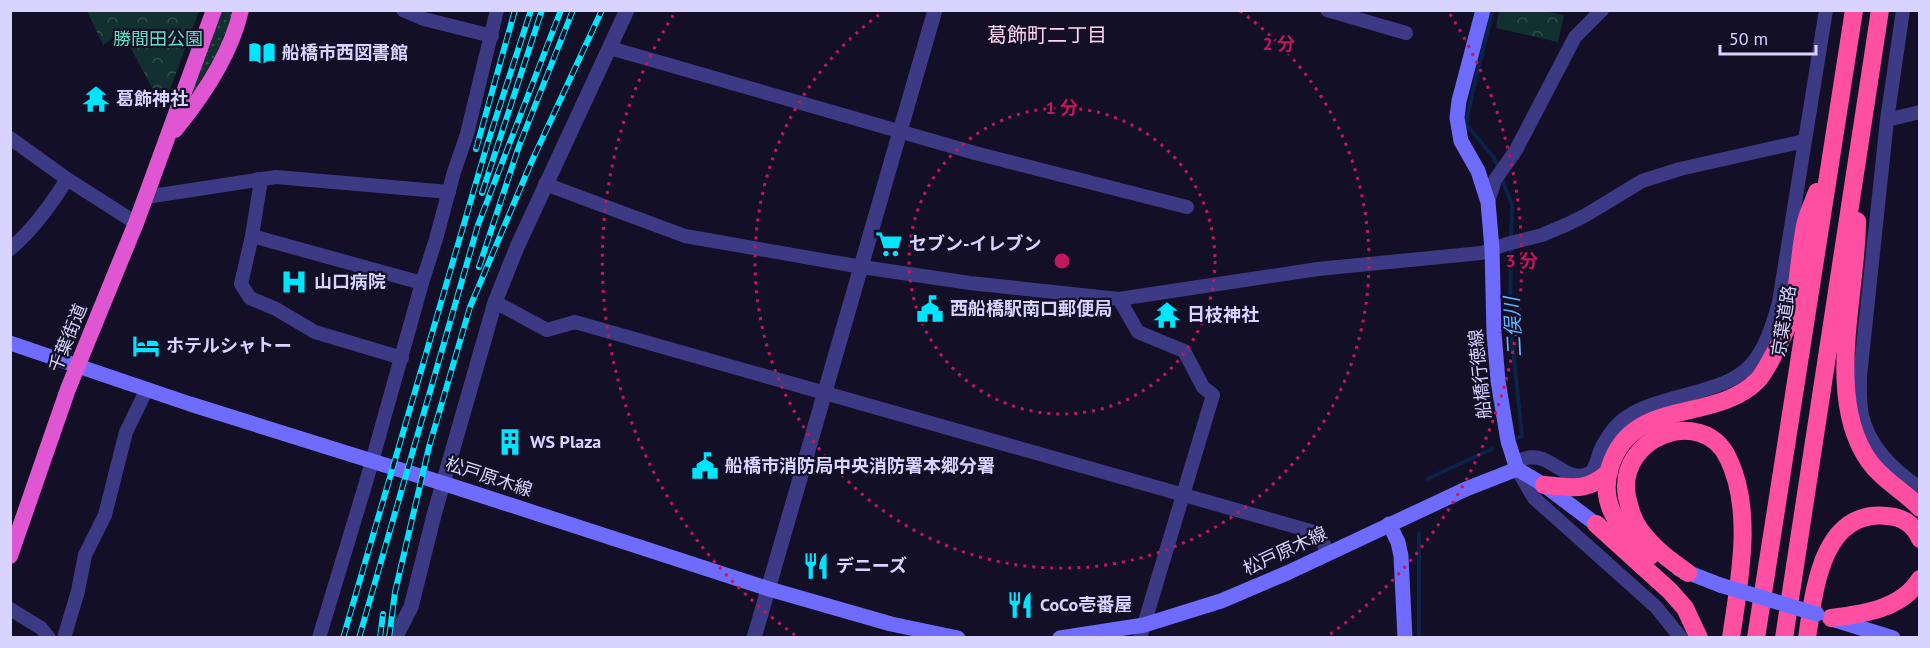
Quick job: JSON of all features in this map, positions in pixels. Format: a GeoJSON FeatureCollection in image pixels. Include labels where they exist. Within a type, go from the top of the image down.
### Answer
{"type":"FeatureCollection","features":[{"type":"Feature","properties":{"kind":"highway","name":"千葉街道"},"geometry":{"type":"LineString","coordinates":[[10,556],[77,366],[136,223],[214,10]]}},
{"type":"Feature","properties":{"kind":"highway","name":"千葉街道"},"geometry":{"type":"LineString","coordinates":[[169,137],[191,110],[223,58],[241,10]]}},
{"type":"Feature","properties":{"kind":"highway","name":"京葉道路"},"geometry":{"type":"LineString","coordinates":[[1756,638],[1854,10]]}},
{"type":"Feature","properties":{"kind":"highway"},"geometry":{"type":"LineString","coordinates":[[1784,638],[1880,10]]}},
{"type":"Feature","properties":{"kind":"highway"},"geometry":{"type":"LineString","coordinates":[[1650,556],[1625,532],[1611,511],[1607,490],[1613,459],[1630,434],[1641,425],[1656,418],[1713,405],[1742,392],[1757,381],[1781,341],[1794,306],[1805,225],[1832,148]]}},
{"type":"Feature","properties":{"kind":"highway"},"geometry":{"type":"LineString","coordinates":[[1857,156],[1857,250],[1846,350],[1847,400],[1853,429],[1869,462],[1920,508]]}},
{"type":"Feature","properties":{"kind":"highway"},"geometry":{"type":"LineString","coordinates":[[1688,573],[1653,546],[1639,529],[1630,510],[1626,489],[1628,472],[1635,456],[1646,444],[1674,432],[1688,431],[1707,437],[1722,446],[1734,472],[1743,531],[1742,562],[1731,638]]}},
{"type":"Feature","properties":{"kind":"highway"},"geometry":{"type":"LineString","coordinates":[[1544,485],[1588,486],[1596,483],[1609,472]]}},
{"type":"Feature","properties":{"kind":"highway"},"geometry":{"type":"LineString","coordinates":[[1807,638],[1816,580],[1821,564],[1828,550],[1849,525],[1877,515],[1901,518],[1911,525],[1920,538]]}},
{"type":"Feature","properties":{"kind":"highway"},"geometry":{"type":"LineString","coordinates":[[1596,525],[1670,591],[1685,608],[1699,638]]}},
{"type":"Feature","properties":{"kind":"highway"},"geometry":{"type":"LineString","coordinates":[[1824,616],[1853,616],[1888,606],[1912,591],[1920,579]]}},
{"type":"Feature","properties":{"kind":"main road","name":"船橋行徳線"},"geometry":{"type":"LineString","coordinates":[[1483,10],[1456,118],[1461,141],[1478,171],[1488,202],[1498,381],[1508,441],[1516,469]]}},
{"type":"Feature","properties":{"kind":"main road","name":"松戸原木線"},"geometry":{"type":"LineString","coordinates":[[10,343],[371,462],[443,483],[769,589],[891,624],[958,638]]}},
{"type":"Feature","properties":{"kind":"main road"},"geometry":{"type":"LineString","coordinates":[[1516,469],[1544,485],[1623,543],[1650,556],[1720,585],[1893,638]]}},
{"type":"Feature","properties":{"kind":"main road","name":"松戸原木線"},"geometry":{"type":"LineString","coordinates":[[1060,638],[1142,631],[1287,573],[1389,524],[1516,469]]}},
{"type":"Feature","properties":{"kind":"main road"},"geometry":{"type":"LineString","coordinates":[[1389,524],[1398,542],[1401,556],[1404,638]]}},
{"type":"Feature","properties":{"kind":"street"},"geometry":{"type":"LineString","coordinates":[[403,10],[424,19],[492,36]]}},
{"type":"Feature","properties":{"kind":"street"},"geometry":{"type":"LineString","coordinates":[[320,638],[448,192],[468,134],[497,10]]}},
{"type":"Feature","properties":{"kind":"street"},"geometry":{"type":"LineString","coordinates":[[395,638],[411,607],[443,483],[495,302],[517,247],[627,10]]}},
{"type":"Feature","properties":{"kind":"street"},"geometry":{"type":"LineString","coordinates":[[754,638],[935,10]]}},
{"type":"Feature","properties":{"kind":"street"},"geometry":{"type":"LineString","coordinates":[[1327,10],[1406,33]]}},
{"type":"Feature","properties":{"kind":"street"},"geometry":{"type":"LineString","coordinates":[[1488,202],[1495,180],[1516,150],[1575,37],[1602,10]]}},
{"type":"Feature","properties":{"kind":"street"},"geometry":{"type":"LineString","coordinates":[[1681,638],[1656,607],[1534,498],[1516,469],[1518,462],[1525,457],[1534,456],[1567,473],[1580,475],[1589,473],[1594,469],[1602,447],[1610,434],[1626,418],[1657,403],[1714,388],[1731,381],[1760,355],[1770,334],[1779,302],[1826,10]]}},
{"type":"Feature","properties":{"kind":"street"},"geometry":{"type":"LineString","coordinates":[[1903,10],[1887,120],[1860,376],[1861,407],[1868,432],[1880,453],[1892,467],[1920,488]]}},
{"type":"Feature","properties":{"kind":"street"},"geometry":{"type":"LineString","coordinates":[[610,48],[975,153],[1188,207]]}},
{"type":"Feature","properties":{"kind":"street"},"geometry":{"type":"LineString","coordinates":[[1887,120],[1920,112]]}},
{"type":"Feature","properties":{"kind":"street"},"geometry":{"type":"LineString","coordinates":[[10,138],[67,179],[136,223]]}},
{"type":"Feature","properties":{"kind":"street"},"geometry":{"type":"LineString","coordinates":[[546,184],[685,236],[970,283],[1119,299],[1318,269],[1472,255],[1511,242],[1542,236],[1586,216],[1642,181],[1680,169],[1804,141]]}},
{"type":"Feature","properties":{"kind":"street"},"geometry":{"type":"LineString","coordinates":[[146,197],[276,177],[448,192]]}},
{"type":"Feature","properties":{"kind":"street"},"geometry":{"type":"LineString","coordinates":[[10,249],[24,238],[47,210],[67,179]]}},
{"type":"Feature","properties":{"kind":"street"},"geometry":{"type":"LineString","coordinates":[[258,179],[260,186],[252,236],[241,284],[250,298],[276,309],[315,332],[402,357]]}},
{"type":"Feature","properties":{"kind":"street"},"geometry":{"type":"LineString","coordinates":[[252,236],[422,284]]}},
{"type":"Feature","properties":{"kind":"street"},"geometry":{"type":"LineString","coordinates":[[1119,299],[1138,332],[1184,351],[1203,387],[1213,395],[1142,631]]}},
{"type":"Feature","properties":{"kind":"street"},"geometry":{"type":"LineString","coordinates":[[495,302],[547,330],[575,322],[1314,532],[1321,539],[1328,553]]}},
{"type":"Feature","properties":{"kind":"street"},"geometry":{"type":"LineString","coordinates":[[64,638],[85,555],[105,515],[126,432],[147,389]]}},
{"type":"Feature","properties":{"kind":"street"},"geometry":{"type":"LineString","coordinates":[[10,609],[41,628],[49,638]]}},
{"type":"Feature","properties":{"kind":"green space","name":"勝間田公園"},"geometry":{"type":"Polygon","coordinates":[[[87,11],[199,11],[163,108],[122,32],[103,45],[87,11]]]}},
{"type":"Feature","properties":{"kind":"green space"},"geometry":{"type":"Polygon","coordinates":[[[221,11],[234,11],[216,55],[193,93],[191,92],[221,11]]]}},
{"type":"Feature","properties":{"kind":"green space"},"geometry":{"type":"Polygon","coordinates":[[[1499,11],[1544,11],[1564,15],[1558,42],[1496,28],[1499,11]]]}},
{"type":"Feature","properties":{"kind":"waterway","name":"二俣川"},"geometry":{"type":"LineString","coordinates":[[1493,10],[1466,124],[1494,158],[1499,170]]}},
{"type":"Feature","properties":{"kind":"waterway","name":"二俣川"},"geometry":{"type":"LineString","coordinates":[[1501,177],[1512,204],[1511,240]]}},
{"type":"Feature","properties":{"kind":"waterway","name":"二俣川"},"geometry":{"type":"LineString","coordinates":[[1511,247],[1510,320],[1522,436],[1515,439]]}},
{"type":"Feature","properties":{"kind":"waterway","name":"二俣川"},"geometry":{"type":"LineString","coordinates":[[1427,479],[1492,449]]}},
{"type":"Feature","properties":{"kind":"waterway","name":"二俣川"},"geometry":{"type":"LineString","coordinates":[[1419,533],[1419,638]]}},
{"type":"Feature","properties":{"kind":"railway"},"geometry":{"type":"LineString","coordinates":[[476,149],[515,10]]}},
{"type":"Feature","properties":{"kind":"railway"},"geometry":{"type":"LineString","coordinates":[[343,638],[487,145],[531,10]]}},
{"type":"Feature","properties":{"kind":"railway"},"geometry":{"type":"LineString","coordinates":[[482,193],[542,10]]}},
{"type":"Feature","properties":{"kind":"railway"},"geometry":{"type":"LineString","coordinates":[[359,638],[478,225],[561,10]]}},
{"type":"Feature","properties":{"kind":"railway"},"geometry":{"type":"LineString","coordinates":[[479,267],[519,146],[573,10]]}},
{"type":"Feature","properties":{"kind":"railway"},"geometry":{"type":"LineString","coordinates":[[389,638],[395,592],[429,447],[470,307],[531,163],[602,10]]}},
{"type":"Feature","properties":{"kind":"railway"},"geometry":{"type":"LineString","coordinates":[[380,638],[383,614]]}},
{"type":"Feature","properties":{"kind":"place","name":"船橋市西図書館"},"geometry":{"type":"Point","coordinates":[262,53]}},
{"type":"Feature","properties":{"kind":"place","name":"葛飾神社"},"geometry":{"type":"Point","coordinates":[96,99]}},
{"type":"Feature","properties":{"kind":"place","name":"セブン-イレブン"},"geometry":{"type":"Point","coordinates":[889,244]}},
{"type":"Feature","properties":{"kind":"place","name":"山口病院"},"geometry":{"type":"Point","coordinates":[294,282]}},
{"type":"Feature","properties":{"kind":"place","name":"西船橋駅南口郵便局"},"geometry":{"type":"Point","coordinates":[930,309]}},
{"type":"Feature","properties":{"kind":"place","name":"日枝神社"},"geometry":{"type":"Point","coordinates":[1167,315]}},
{"type":"Feature","properties":{"kind":"place","name":"ホテルシャトー"},"geometry":{"type":"Point","coordinates":[146,346]}},
{"type":"Feature","properties":{"kind":"place","name":"WS Plaza"},"geometry":{"type":"Point","coordinates":[510,442]}},
{"type":"Feature","properties":{"kind":"place","name":"船橋市消防局中央消防署本郷分署"},"geometry":{"type":"Point","coordinates":[705,466]}},
{"type":"Feature","properties":{"kind":"place","name":"デニーズ"},"geometry":{"type":"Point","coordinates":[816,566]}},
{"type":"Feature","properties":{"kind":"place","name":"CoCo壱番屋"},"geometry":{"type":"Point","coordinates":[1020,605]}},
{"type":"Feature","properties":{"kind":"district","name":"葛飾町二丁目"},"geometry":{"type":"Point","coordinates":[1047,35]}}]}
